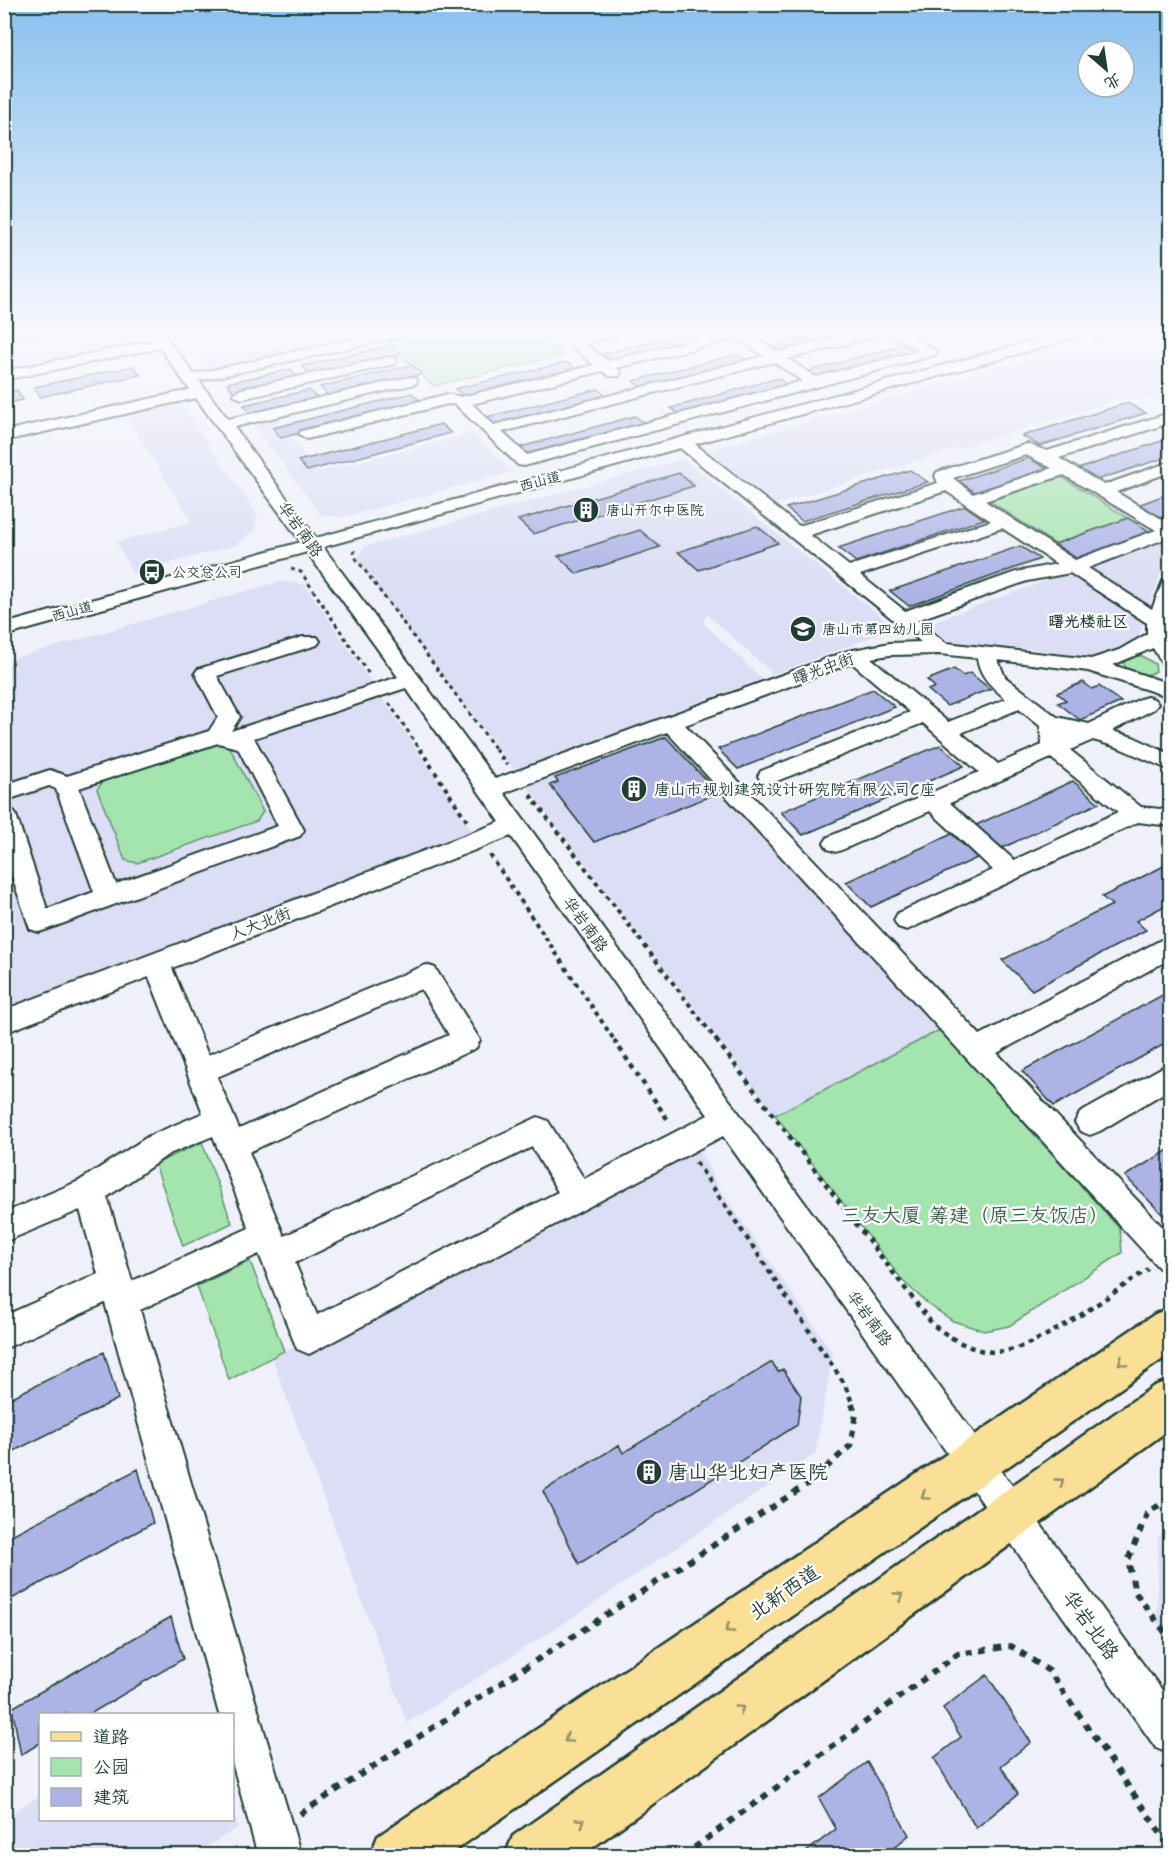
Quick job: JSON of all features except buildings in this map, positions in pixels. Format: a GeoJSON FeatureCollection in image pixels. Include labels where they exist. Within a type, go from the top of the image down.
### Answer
{"type":"FeatureCollection","features":[{"type":"Feature","properties":{"kind":"main road","name":"北新西道"},"geometry":{"type":"LineString","coordinates":[[398,1856],[1170,1329]]}},
{"type":"Feature","properties":{"kind":"main road"},"geometry":{"type":"LineString","coordinates":[[533,1856],[1012,1517],[1170,1402]]}},
{"type":"Feature","properties":{"kind":"street"},"geometry":{"type":"LineString","coordinates":[[4,436],[66,420]]}},
{"type":"Feature","properties":{"kind":"street","name":"华岩南路"},"geometry":{"type":"LineString","coordinates":[[220,420],[411,680],[1012,1517]]}},
{"type":"Feature","properties":{"kind":"street"},"geometry":{"type":"LineString","coordinates":[[224,425],[245,420]]}},
{"type":"Feature","properties":{"kind":"street"},"geometry":{"type":"LineString","coordinates":[[307,434],[364,420]]}},
{"type":"Feature","properties":{"kind":"street"},"geometry":{"type":"LineString","coordinates":[[481,420],[524,461],[674,420],[689,440],[796,533],[940,648]]}},
{"type":"Feature","properties":{"kind":"street"},"geometry":{"type":"LineString","coordinates":[[492,430],[533,420]]}},
{"type":"Feature","properties":{"kind":"street","name":"西山道"},"geometry":{"type":"LineString","coordinates":[[4,630],[762,420]]}},
{"type":"Feature","properties":{"kind":"street"},"geometry":{"type":"LineString","coordinates":[[1046,456],[1164,420]]}},
{"type":"Feature","properties":{"kind":"street"},"geometry":{"type":"LineString","coordinates":[[1170,531],[1046,456],[1027,449],[943,476],[948,485],[1075,566],[1157,629],[1170,661]]}},
{"type":"Feature","properties":{"kind":"street"},"geometry":{"type":"LineString","coordinates":[[1102,491],[1170,467]]}},
{"type":"Feature","properties":{"kind":"street"},"geometry":{"type":"LineString","coordinates":[[971,500],[1065,469]]}},
{"type":"Feature","properties":{"kind":"street"},"geometry":{"type":"LineString","coordinates":[[796,533],[948,485]]}},
{"type":"Feature","properties":{"kind":"street"},"geometry":{"type":"LineString","coordinates":[[847,573],[1004,522]]}},
{"type":"Feature","properties":{"kind":"street"},"geometry":{"type":"LineString","coordinates":[[903,618],[1023,576],[1075,566],[1170,531]]}},
{"type":"Feature","properties":{"kind":"street"},"geometry":{"type":"LineString","coordinates":[[1091,665],[1116,659],[1143,647],[1157,629],[1170,585]]}},
{"type":"Feature","properties":{"kind":"street"},"geometry":{"type":"LineString","coordinates":[[223,737],[229,717],[204,673],[310,641]]}},
{"type":"Feature","properties":{"kind":"street","name":"曙光中街"},"geometry":{"type":"LineString","coordinates":[[489,790],[855,656],[890,650],[940,648],[1091,665],[1170,691]]}},
{"type":"Feature","properties":{"kind":"street"},"geometry":{"type":"LineString","coordinates":[[986,652],[989,668],[998,681],[1050,723],[1125,742],[1170,763]]}},
{"type":"Feature","properties":{"kind":"street"},"geometry":{"type":"LineString","coordinates":[[855,656],[995,773]]}},
{"type":"Feature","properties":{"kind":"street"},"geometry":{"type":"LineString","coordinates":[[4,793],[50,778],[66,784],[411,680]]}},
{"type":"Feature","properties":{"kind":"street"},"geometry":{"type":"LineString","coordinates":[[946,731],[1021,700]]}},
{"type":"Feature","properties":{"kind":"street"},"geometry":{"type":"LineString","coordinates":[[836,843],[1092,732],[1147,704]]}},
{"type":"Feature","properties":{"kind":"street"},"geometry":{"type":"LineString","coordinates":[[769,776],[926,714]]}},
{"type":"Feature","properties":{"kind":"street"},"geometry":{"type":"LineString","coordinates":[[1050,723],[1053,748],[1135,814]]}},
{"type":"Feature","properties":{"kind":"street"},"geometry":{"type":"LineString","coordinates":[[672,724],[1170,1256]]}},
{"type":"Feature","properties":{"kind":"street"},"geometry":{"type":"LineString","coordinates":[[4,815],[39,922],[292,830],[246,743],[223,737]]}},
{"type":"Feature","properties":{"kind":"street"},"geometry":{"type":"LineString","coordinates":[[66,784],[108,897]]}},
{"type":"Feature","properties":{"kind":"street"},"geometry":{"type":"LineString","coordinates":[[933,801],[1011,872]]}},
{"type":"Feature","properties":{"kind":"street"},"geometry":{"type":"LineString","coordinates":[[908,920],[1135,814],[1170,818]]}},
{"type":"Feature","properties":{"kind":"street","name":"人大北街"},"geometry":{"type":"LineString","coordinates":[[4,1022],[515,825]]}},
{"type":"Feature","properties":{"kind":"street"},"geometry":{"type":"LineString","coordinates":[[977,1050],[1170,947]]}},
{"type":"Feature","properties":{"kind":"street"},"geometry":{"type":"LineString","coordinates":[[157,963],[309,1336],[726,1120]]}},
{"type":"Feature","properties":{"kind":"street"},"geometry":{"type":"LineString","coordinates":[[201,1071],[426,975],[465,1040],[232,1146]]}},
{"type":"Feature","properties":{"kind":"street"},"geometry":{"type":"LineString","coordinates":[[1090,1122],[1170,1075]]}},
{"type":"Feature","properties":{"kind":"street"},"geometry":{"type":"LineString","coordinates":[[4,1228],[90,1191],[159,1145],[220,1119]]}},
{"type":"Feature","properties":{"kind":"street"},"geometry":{"type":"LineString","coordinates":[[4,1333],[118,1292],[272,1245],[538,1130],[578,1197]]}},
{"type":"Feature","properties":{"kind":"street"},"geometry":{"type":"LineString","coordinates":[[90,1191],[277,1844]]}},
{"type":"Feature","properties":{"kind":"street","name":"华岩北路"},"geometry":{"type":"LineString","coordinates":[[1012,1517],[1170,1734]]}},
{"type":"Feature","properties":{"kind":"path"},"geometry":{"type":"LineString","coordinates":[[354,552],[355,557],[518,780],[933,1325],[964,1346],[997,1353],[1035,1341],[1170,1256]]}},
{"type":"Feature","properties":{"kind":"path"},"geometry":{"type":"LineString","coordinates":[[237,1856],[277,1844],[809,1483],[850,1446],[856,1414],[844,1383],[301,572],[294,569]]}},
{"type":"Feature","properties":{"kind":"path"},"geometry":{"type":"LineString","coordinates":[[1170,1497],[1147,1514],[1128,1560],[1135,1592],[1170,1639]]}},
{"type":"Feature","properties":{"kind":"path"},"geometry":{"type":"LineString","coordinates":[[683,1856],[958,1654],[1011,1646],[1049,1671],[1170,1847]]}},
{"type":"Feature","properties":{"kind":"shaded area"},"geometry":{"type":"Polygon","coordinates":[[[129,420],[191,420],[258,515],[253,531],[234,546],[133,573],[116,542],[192,522],[129,420]]]}},
{"type":"Feature","properties":{"kind":"shaded area"},"geometry":{"type":"Polygon","coordinates":[[[277,420],[317,472],[473,433],[513,472],[343,517],[321,515],[251,422],[277,420]]]}},
{"type":"Feature","properties":{"kind":"shaded area"},"geometry":{"type":"Polygon","coordinates":[[[814,420],[1052,420],[777,504],[707,450],[814,420]]]}},
{"type":"Feature","properties":{"kind":"shaded area"},"geometry":{"type":"Polygon","coordinates":[[[683,459],[888,622],[875,636],[773,674],[707,614],[703,623],[762,679],[652,719],[940,1030],[775,1115],[356,561],[364,547],[683,459]]]}},
{"type":"Feature","properties":{"kind":"shaded area"},"geometry":{"type":"Polygon","coordinates":[[[1170,536],[1170,547],[1138,639],[1089,660],[1035,649],[951,643],[927,624],[1170,536]]]}},
{"type":"Feature","properties":{"kind":"shaded area"},"geometry":{"type":"Polygon","coordinates":[[[278,582],[298,583],[306,586],[473,832],[5,1010],[5,661],[278,582]]]}},
{"type":"Feature","properties":{"kind":"shaded area"},"geometry":{"type":"Polygon","coordinates":[[[695,1142],[717,1185],[833,1353],[815,1454],[592,1605],[407,1723],[272,1358],[695,1142]]]}},
{"type":"Feature","properties":{"kind":"shaded area"},"geometry":{"type":"Polygon","coordinates":[[[1170,1529],[1170,1641],[1157,1623],[1158,1538],[1170,1529]]]}},
{"type":"Feature","properties":{"kind":"shaded area"},"geometry":{"type":"Polygon","coordinates":[[[39,1797],[39,1821],[234,1821],[234,1812],[238,1827],[194,1855],[5,1855],[5,1817],[39,1797]]]}},
{"type":"Feature","properties":{"kind":"green space"},"geometry":{"type":"Polygon","coordinates":[[[1050,470],[1128,518],[1055,544],[978,493],[1050,470]]]}},
{"type":"Feature","properties":{"kind":"green space"},"geometry":{"type":"Polygon","coordinates":[[[1131,656],[1142,656],[1155,664],[1156,671],[1142,675],[1129,670],[1123,662],[1131,656]]]}},
{"type":"Feature","properties":{"kind":"green space"},"geometry":{"type":"Polygon","coordinates":[[[217,743],[229,746],[263,812],[257,821],[137,863],[125,860],[97,789],[104,780],[217,743]]]}},
{"type":"Feature","properties":{"kind":"green space","name":"三友大厦 筹建（原三友饭店）"},"geometry":{"type":"Polygon","coordinates":[[[940,1030],[1120,1229],[1122,1253],[1009,1326],[984,1331],[953,1321],[928,1304],[903,1281],[775,1115],[940,1030]]]}},
{"type":"Feature","properties":{"kind":"green space"},"geometry":{"type":"Polygon","coordinates":[[[202,1142],[232,1223],[183,1246],[155,1164],[202,1142]]]}},
{"type":"Feature","properties":{"kind":"green space"},"geometry":{"type":"Polygon","coordinates":[[[250,1261],[284,1351],[229,1380],[197,1286],[250,1261]]]}},
{"type":"Feature","properties":{"kind":"place","name":"唐山开尔中医院"},"geometry":{"type":"Point","coordinates":[586,510]}},
{"type":"Feature","properties":{"kind":"place","name":"公交总公司"},"geometry":{"type":"Point","coordinates":[152,572]}},
{"type":"Feature","properties":{"kind":"place","name":"唐山市第四幼儿园"},"geometry":{"type":"Point","coordinates":[803,629]}},
{"type":"Feature","properties":{"kind":"place","name":"唐山市规划建筑设计研究院有限公司C座"},"geometry":{"type":"Point","coordinates":[634,789]}},
{"type":"Feature","properties":{"kind":"place","name":"唐山华北妇产医院"},"geometry":{"type":"Point","coordinates":[649,1472]}},
{"type":"Feature","properties":{"kind":"district","name":"曙光楼社区"},"geometry":{"type":"Point","coordinates":[1088,621]}}]}
